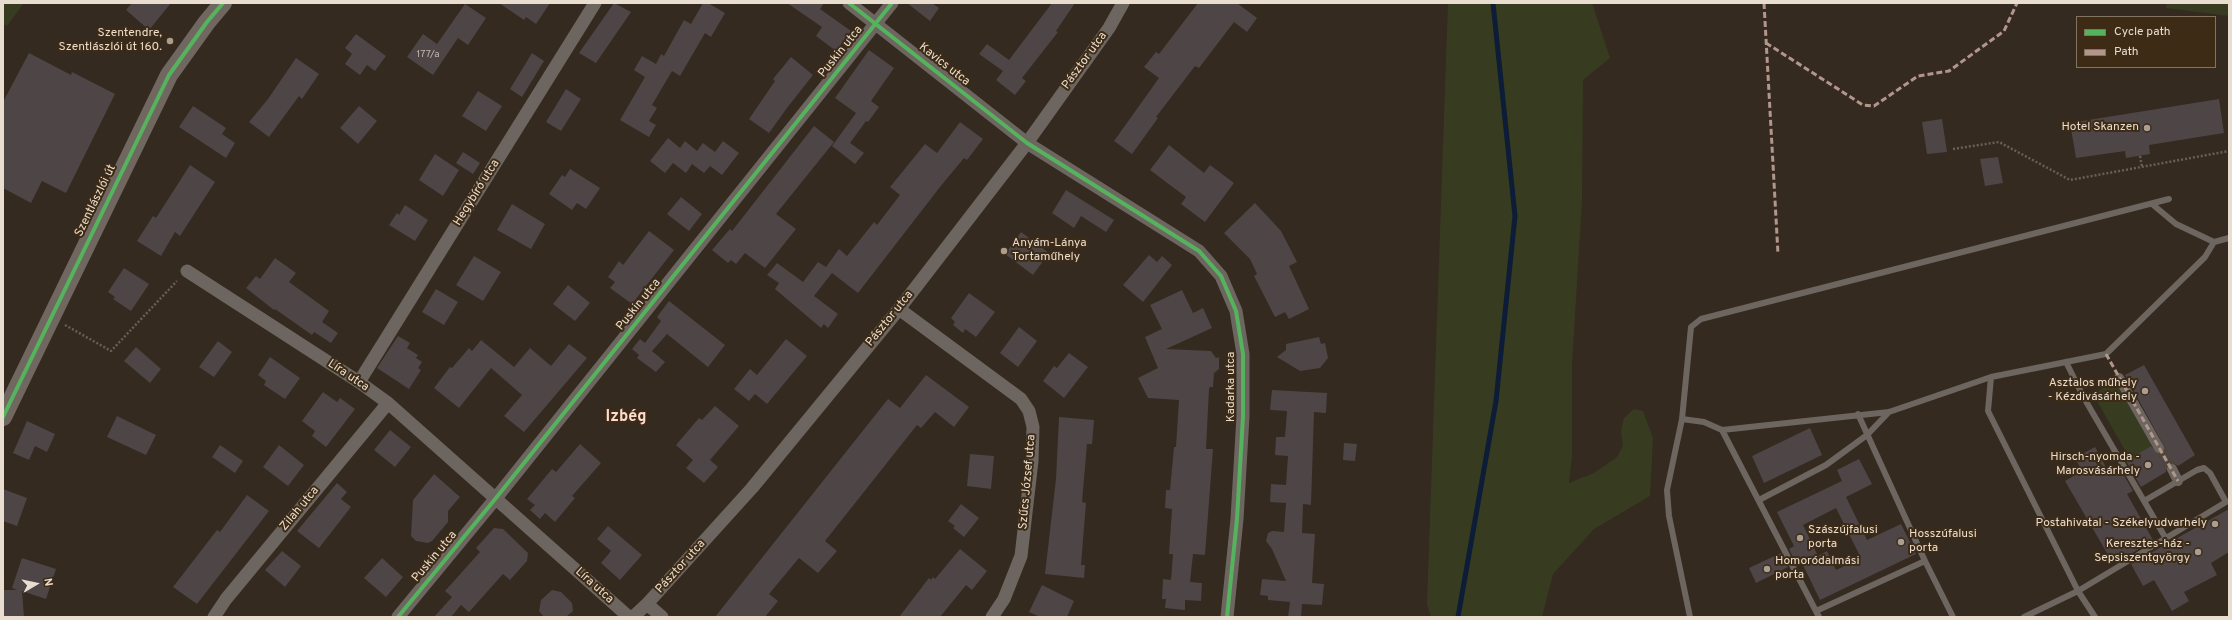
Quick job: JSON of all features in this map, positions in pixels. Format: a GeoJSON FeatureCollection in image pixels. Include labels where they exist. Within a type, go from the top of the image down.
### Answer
{"type":"FeatureCollection","features":[{"type":"Feature","properties":{"kind":"main road","name":"Szentlászlói út"},"geometry":{"type":"LineString","coordinates":[[3,417],[169,75],[206,22],[223,3]]}},
{"type":"Feature","properties":{"kind":"street","name":"Hegybíró utca"},"geometry":{"type":"LineString","coordinates":[[359,382],[595,3]]}},
{"type":"Feature","properties":{"kind":"street","name":"Kavics utca"},"geometry":{"type":"LineString","coordinates":[[849,3],[1027,143]]}},
{"type":"Feature","properties":{"kind":"street","name":"Puskin utca"},"geometry":{"type":"LineString","coordinates":[[398,617],[496,498],[892,3]]}},
{"type":"Feature","properties":{"kind":"street","name":"Pásztor utca"},"geometry":{"type":"LineString","coordinates":[[633,617],[647,604],[752,488],[899,309],[1027,143],[1109,28],[1123,3]]}},
{"type":"Feature","properties":{"kind":"street","name":"Kadarka utca"},"geometry":{"type":"LineString","coordinates":[[1027,143],[1199,251],[1221,276],[1236,311],[1243,354],[1243,409],[1237,519],[1228,617]]}},
{"type":"Feature","properties":{"kind":"street","name":"Líra utca"},"geometry":{"type":"LineString","coordinates":[[187,271],[359,382],[388,403],[629,617]]}},
{"type":"Feature","properties":{"kind":"street","name":"Szűcs József utca"},"geometry":{"type":"LineString","coordinates":[[899,309],[1021,399],[1029,411],[1033,427],[1032,461],[1021,556],[1004,599],[992,617]]}},
{"type":"Feature","properties":{"kind":"street"},"geometry":{"type":"LineString","coordinates":[[2119,378],[2159,448]]}},
{"type":"Feature","properties":{"kind":"street","name":"Zilah utca"},"geometry":{"type":"LineString","coordinates":[[214,617],[226,598],[388,403]]}},
{"type":"Feature","properties":{"kind":"street"},"geometry":{"type":"LineString","coordinates":[[2172,469],[2178,481]]}},
{"type":"Feature","properties":{"kind":"street"},"geometry":{"type":"LineString","coordinates":[[647,604],[662,617]]}},
{"type":"Feature","properties":{"kind":"lane"},"geometry":{"type":"LineString","coordinates":[[1690,617],[1670,516],[1667,490],[1682,419],[1691,327],[1700,319],[2169,199]]}},
{"type":"Feature","properties":{"kind":"lane"},"geometry":{"type":"LineString","coordinates":[[2152,204],[2176,224],[2214,242],[2229,238]]}},
{"type":"Feature","properties":{"kind":"lane"},"geometry":{"type":"LineString","coordinates":[[1682,419],[1704,422],[1722,430],[1858,414],[1889,412],[1991,377],[2106,354],[2205,257],[2214,242]]}},
{"type":"Feature","properties":{"kind":"lane"},"geometry":{"type":"LineString","coordinates":[[2066,362],[2084,398],[2165,537]]}},
{"type":"Feature","properties":{"kind":"lane"},"geometry":{"type":"LineString","coordinates":[[1991,377],[1988,411],[2078,591],[2095,617]]}},
{"type":"Feature","properties":{"kind":"lane"},"geometry":{"type":"LineString","coordinates":[[1759,500],[1826,465],[1867,435],[1889,412]]}},
{"type":"Feature","properties":{"kind":"lane"},"geometry":{"type":"LineString","coordinates":[[1858,414],[1924,561],[1954,617]]}},
{"type":"Feature","properties":{"kind":"lane"},"geometry":{"type":"LineString","coordinates":[[1722,430],[1817,614],[1924,561]]}},
{"type":"Feature","properties":{"kind":"lane"},"geometry":{"type":"LineString","coordinates":[[2024,617],[2078,591],[2165,537],[2226,502],[2210,473],[2204,468],[2197,470],[2144,501]]}},
{"type":"Feature","properties":{"kind":"path"},"geometry":{"type":"LineString","coordinates":[[1953,149],[1999,142],[2070,180],[2229,151]]}},
{"type":"Feature","properties":{"kind":"path"},"geometry":{"type":"LineString","coordinates":[[2140,156],[2142,167]]}},
{"type":"Feature","properties":{"kind":"path"},"geometry":{"type":"LineString","coordinates":[[51,317],[111,351],[187,271]]}},
{"type":"Feature","properties":{"kind":"green space"},"geometry":{"type":"Polygon","coordinates":[[[3,3],[24,3],[7,26],[3,24],[3,3]]]}},
{"type":"Feature","properties":{"kind":"green space"},"geometry":{"type":"Polygon","coordinates":[[[1448,3],[1592,3],[1610,58],[1583,80],[1582,200],[1572,364],[1572,456],[1569,483],[1594,473],[1617,457],[1623,446],[1621,431],[1624,418],[1634,409],[1643,411],[1653,438],[1650,496],[1594,529],[1553,574],[1542,617],[1431,617],[1427,604],[1448,3]]]}},
{"type":"Feature","properties":{"kind":"green space"},"geometry":{"type":"Polygon","coordinates":[[[2167,3],[2229,3],[2229,16],[2166,8],[2167,3]]]}},
{"type":"Feature","properties":{"kind":"green space"},"geometry":{"type":"Polygon","coordinates":[[[2115,381],[2152,446],[2130,459],[2093,394],[2115,381]]]}},
{"type":"Feature","properties":{"kind":"building"},"geometry":{"type":"Polygon","coordinates":[[[132,3],[171,3],[149,30],[126,10],[132,3]]]}},
{"type":"Feature","properties":{"kind":"building"},"geometry":{"type":"Polygon","coordinates":[[[499,3],[550,3],[536,24],[526,17],[524,20],[499,3]]]}},
{"type":"Feature","properties":{"kind":"building"},"geometry":{"type":"Polygon","coordinates":[[[614,3],[631,12],[596,63],[579,53],[614,3]]]}},
{"type":"Feature","properties":{"kind":"building"},"geometry":{"type":"Polygon","coordinates":[[[703,3],[708,3],[725,13],[711,37],[705,33],[680,76],[672,71],[652,105],[657,108],[649,121],[656,125],[649,137],[620,120],[645,77],[634,70],[642,56],[656,64],[661,54],[664,56],[684,20],[691,24],[703,3]]]}},
{"type":"Feature","properties":{"kind":"building"},"geometry":{"type":"Polygon","coordinates":[[[787,3],[824,3],[820,9],[851,31],[836,51],[816,36],[822,27],[787,3]]]}},
{"type":"Feature","properties":{"kind":"building"},"geometry":{"type":"Polygon","coordinates":[[[907,3],[932,3],[939,8],[930,21],[907,3]]]}},
{"type":"Feature","properties":{"kind":"building"},"geometry":{"type":"Polygon","coordinates":[[[1052,3],[1075,3],[1056,31],[1058,32],[1022,78],[1026,81],[1015,95],[996,80],[1003,71],[979,54],[987,44],[1009,60],[1052,3]]]}},
{"type":"Feature","properties":{"kind":"building"},"geometry":{"type":"Polygon","coordinates":[[[1198,3],[1237,3],[1257,18],[1247,32],[1234,22],[1199,68],[1195,66],[1156,117],[1158,118],[1132,154],[1114,141],[1159,78],[1144,67],[1156,52],[1159,54],[1198,3]]]}},
{"type":"Feature","properties":{"kind":"building"},"geometry":{"type":"Polygon","coordinates":[[[465,4],[486,18],[468,45],[458,38],[433,75],[407,57],[423,34],[437,44],[465,4]]]}},
{"type":"Feature","properties":{"kind":"building"},"geometry":{"type":"Polygon","coordinates":[[[356,34],[386,56],[375,71],[367,65],[360,75],[345,64],[352,54],[345,48],[356,34]]]}},
{"type":"Feature","properties":{"kind":"building"},"geometry":{"type":"Polygon","coordinates":[[[869,50],[894,68],[871,101],[879,107],[868,122],[866,121],[850,143],[864,153],[855,164],[832,146],[856,113],[835,98],[869,50]]]}},
{"type":"Feature","properties":{"kind":"building"},"geometry":{"type":"Polygon","coordinates":[[[29,53],[71,75],[72,72],[115,94],[66,193],[42,181],[31,203],[3,188],[3,102],[29,53]]]}},
{"type":"Feature","properties":{"kind":"building"},"geometry":{"type":"Polygon","coordinates":[[[532,53],[544,61],[522,97],[510,89],[532,53]]]}},
{"type":"Feature","properties":{"kind":"building"},"geometry":{"type":"Polygon","coordinates":[[[791,57],[813,75],[769,133],[749,119],[775,81],[773,79],[791,57]]]}},
{"type":"Feature","properties":{"kind":"building"},"geometry":{"type":"Polygon","coordinates":[[[296,58],[319,74],[302,99],[299,96],[269,137],[249,122],[268,99],[296,58]]]}},
{"type":"Feature","properties":{"kind":"building"},"geometry":{"type":"Polygon","coordinates":[[[566,89],[581,99],[561,131],[546,122],[566,89]]]}},
{"type":"Feature","properties":{"kind":"building"},"geometry":{"type":"Polygon","coordinates":[[[478,91],[502,106],[486,131],[462,116],[478,91]]]}},
{"type":"Feature","properties":{"kind":"building","name":"Hotel Skanzen"},"geometry":{"type":"Polygon","coordinates":[[[2219,99],[2224,133],[2149,145],[2150,154],[2126,158],[2125,151],[2076,158],[2070,123],[2219,99]]]}},
{"type":"Feature","properties":{"kind":"building"},"geometry":{"type":"Polygon","coordinates":[[[193,106],[226,128],[222,134],[235,143],[226,158],[179,127],[193,106]]]}},
{"type":"Feature","properties":{"kind":"building"},"geometry":{"type":"Polygon","coordinates":[[[359,106],[377,121],[358,144],[340,128],[359,106]]]}},
{"type":"Feature","properties":{"kind":"building"},"geometry":{"type":"Polygon","coordinates":[[[1942,119],[1947,152],[1927,154],[1922,122],[1942,119]]]}},
{"type":"Feature","properties":{"kind":"building"},"geometry":{"type":"Polygon","coordinates":[[[960,122],[983,139],[967,160],[964,158],[940,187],[858,293],[832,273],[814,296],[838,314],[828,328],[824,324],[821,328],[775,289],[779,283],[767,275],[777,263],[803,282],[818,262],[826,267],[839,249],[847,256],[874,222],[877,225],[900,195],[890,187],[925,144],[937,153],[960,122]]]}},
{"type":"Feature","properties":{"kind":"building"},"geometry":{"type":"Polygon","coordinates":[[[814,126],[834,142],[776,214],[796,229],[765,268],[745,253],[736,264],[731,260],[728,263],[712,250],[730,229],[732,231],[814,126]]]}},
{"type":"Feature","properties":{"kind":"building"},"geometry":{"type":"Polygon","coordinates":[[[668,138],[680,148],[685,141],[697,151],[703,143],[715,152],[723,141],[739,153],[722,175],[710,166],[704,173],[692,164],[686,173],[673,163],[665,173],[650,161],[668,138]]]}},
{"type":"Feature","properties":{"kind":"building"},"geometry":{"type":"Polygon","coordinates":[[[1169,145],[1204,173],[1210,165],[1234,183],[1205,222],[1181,204],[1186,197],[1150,170],[1169,145]]]}},
{"type":"Feature","properties":{"kind":"building"},"geometry":{"type":"Polygon","coordinates":[[[463,152],[480,163],[473,174],[456,163],[463,152]]]}},
{"type":"Feature","properties":{"kind":"building"},"geometry":{"type":"Polygon","coordinates":[[[435,154],[459,170],[443,196],[419,180],[435,154]]]}},
{"type":"Feature","properties":{"kind":"building"},"geometry":{"type":"Polygon","coordinates":[[[1998,157],[2003,183],[1985,186],[1980,159],[1998,157]]]}},
{"type":"Feature","properties":{"kind":"building"},"geometry":{"type":"Polygon","coordinates":[[[190,165],[215,182],[180,236],[175,232],[161,256],[137,241],[153,216],[156,218],[190,165]]]}},
{"type":"Feature","properties":{"kind":"building"},"geometry":{"type":"Polygon","coordinates":[[[570,169],[600,188],[586,209],[577,203],[572,210],[549,194],[562,175],[565,177],[570,169]]]}},
{"type":"Feature","properties":{"kind":"building"},"geometry":{"type":"Polygon","coordinates":[[[1066,190],[1114,220],[1106,232],[1081,216],[1074,228],[1052,213],[1066,190]]]}},
{"type":"Feature","properties":{"kind":"building"},"geometry":{"type":"Polygon","coordinates":[[[681,197],[702,214],[689,231],[667,214],[681,197]]]}},
{"type":"Feature","properties":{"kind":"building"},"geometry":{"type":"Polygon","coordinates":[[[1255,203],[1281,231],[1297,262],[1289,266],[1309,309],[1289,319],[1285,312],[1275,317],[1254,276],[1257,274],[1250,259],[1224,233],[1255,203]]]}},
{"type":"Feature","properties":{"kind":"building"},"geometry":{"type":"Polygon","coordinates":[[[512,204],[545,224],[531,249],[497,230],[512,204]]]}},
{"type":"Feature","properties":{"kind":"building"},"geometry":{"type":"Polygon","coordinates":[[[405,205],[428,220],[415,241],[389,225],[397,213],[399,215],[405,205]]]}},
{"type":"Feature","properties":{"kind":"building"},"geometry":{"type":"Polygon","coordinates":[[[649,231],[674,250],[632,304],[610,288],[615,282],[608,277],[619,261],[623,265],[649,231]]]}},
{"type":"Feature","properties":{"kind":"building"},"geometry":{"type":"Polygon","coordinates":[[[1021,232],[1049,253],[1033,275],[1005,254],[1021,232]]]}},
{"type":"Feature","properties":{"kind":"building"},"geometry":{"type":"Polygon","coordinates":[[[1149,255],[1157,262],[1162,256],[1172,265],[1143,302],[1123,285],[1149,255]]]}},
{"type":"Feature","properties":{"kind":"building"},"geometry":{"type":"Polygon","coordinates":[[[474,256],[501,272],[483,301],[456,285],[474,256]]]}},
{"type":"Feature","properties":{"kind":"building"},"geometry":{"type":"Polygon","coordinates":[[[275,258],[296,273],[289,282],[329,311],[322,322],[338,333],[331,343],[314,332],[312,335],[275,309],[274,310],[246,288],[256,276],[260,279],[275,258]]]}},
{"type":"Feature","properties":{"kind":"building"},"geometry":{"type":"Polygon","coordinates":[[[124,268],[149,284],[131,311],[113,299],[115,297],[108,292],[124,268]]]}},
{"type":"Feature","properties":{"kind":"building"},"geometry":{"type":"Polygon","coordinates":[[[568,285],[590,303],[575,321],[553,304],[568,285]]]}},
{"type":"Feature","properties":{"kind":"building"},"geometry":{"type":"Polygon","coordinates":[[[436,289],[458,302],[444,325],[422,312],[436,289]]]}},
{"type":"Feature","properties":{"kind":"building"},"geometry":{"type":"Polygon","coordinates":[[[1182,290],[1193,313],[1203,308],[1212,328],[1166,349],[1211,351],[1216,358],[1219,357],[1219,369],[1214,373],[1213,387],[1210,387],[1209,389],[1206,449],[1213,449],[1205,555],[1193,554],[1190,582],[1202,583],[1201,601],[1185,600],[1185,610],[1165,608],[1166,599],[1162,599],[1163,579],[1171,580],[1173,554],[1169,554],[1172,509],[1165,508],[1166,490],[1170,490],[1174,447],[1176,447],[1179,400],[1148,398],[1138,378],[1158,368],[1145,337],[1162,329],[1150,305],[1182,290]]]}},
{"type":"Feature","properties":{"kind":"building"},"geometry":{"type":"Polygon","coordinates":[[[969,293],[995,312],[976,337],[965,329],[963,333],[953,325],[955,322],[951,318],[969,293]]]}},
{"type":"Feature","properties":{"kind":"building"},"geometry":{"type":"Polygon","coordinates":[[[669,301],[725,345],[708,367],[667,334],[652,351],[665,362],[656,372],[637,358],[639,355],[632,349],[640,339],[645,343],[661,321],[657,317],[669,301]]]}},
{"type":"Feature","properties":{"kind":"building"},"geometry":{"type":"Polygon","coordinates":[[[1019,327],[1037,341],[1018,367],[1000,353],[1019,327]]]}},
{"type":"Feature","properties":{"kind":"building"},"geometry":{"type":"Polygon","coordinates":[[[398,336],[410,343],[407,348],[418,355],[416,358],[422,362],[418,368],[421,370],[409,389],[377,368],[398,336]]]}},
{"type":"Feature","properties":{"kind":"building"},"geometry":{"type":"Polygon","coordinates":[[[1319,337],[1321,344],[1325,343],[1328,358],[1320,368],[1300,371],[1277,357],[1286,350],[1286,344],[1319,337]]]}},
{"type":"Feature","properties":{"kind":"building"},"geometry":{"type":"Polygon","coordinates":[[[786,339],[807,356],[767,404],[755,394],[749,401],[734,389],[750,369],[757,375],[786,339]]]}},
{"type":"Feature","properties":{"kind":"building"},"geometry":{"type":"Polygon","coordinates":[[[481,340],[514,367],[530,348],[551,366],[569,344],[587,358],[524,432],[504,416],[522,395],[491,368],[459,408],[434,388],[450,367],[452,368],[469,348],[472,351],[481,340]]]}},
{"type":"Feature","properties":{"kind":"building"},"geometry":{"type":"Polygon","coordinates":[[[218,341],[232,352],[214,377],[199,367],[218,341]]]}},
{"type":"Feature","properties":{"kind":"building"},"geometry":{"type":"Polygon","coordinates":[[[136,347],[161,369],[150,383],[124,361],[136,347]]]}},
{"type":"Feature","properties":{"kind":"building"},"geometry":{"type":"Polygon","coordinates":[[[1069,353],[1088,367],[1064,398],[1043,381],[1054,366],[1057,368],[1069,353]]]}},
{"type":"Feature","properties":{"kind":"building"},"geometry":{"type":"Polygon","coordinates":[[[270,357],[300,378],[285,399],[264,385],[266,381],[258,375],[270,357]]]}},
{"type":"Feature","properties":{"kind":"building"},"geometry":{"type":"Polygon","coordinates":[[[2144,365],[2195,455],[2178,466],[2173,463],[2169,463],[2166,468],[2166,472],[2141,487],[2126,461],[2151,446],[2159,454],[2163,453],[2165,448],[2125,375],[2144,365]]]}},
{"type":"Feature","properties":{"kind":"building"},"geometry":{"type":"Polygon","coordinates":[[[926,375],[969,407],[954,427],[935,412],[921,428],[917,425],[825,541],[837,551],[818,573],[799,558],[769,594],[778,601],[765,617],[715,617],[888,399],[900,408],[926,375]]]}},
{"type":"Feature","properties":{"kind":"building"},"geometry":{"type":"Polygon","coordinates":[[[1272,390],[1327,393],[1326,413],[1314,412],[1311,505],[1303,504],[1302,533],[1315,534],[1312,583],[1324,584],[1322,605],[1302,604],[1301,617],[1288,617],[1290,602],[1268,600],[1268,596],[1260,595],[1262,579],[1286,581],[1272,549],[1266,541],[1268,533],[1272,531],[1284,532],[1286,503],[1270,502],[1271,484],[1286,485],[1288,456],[1275,455],[1276,437],[1285,437],[1287,411],[1270,410],[1272,390]]]}},
{"type":"Feature","properties":{"kind":"building"},"geometry":{"type":"Polygon","coordinates":[[[323,392],[337,402],[340,398],[355,409],[326,447],[312,436],[315,431],[302,421],[323,392]]]}},
{"type":"Feature","properties":{"kind":"building"},"geometry":{"type":"Polygon","coordinates":[[[715,406],[739,426],[710,460],[718,467],[704,483],[686,468],[693,460],[676,445],[699,418],[702,420],[715,406]]]}},
{"type":"Feature","properties":{"kind":"building"},"geometry":{"type":"Polygon","coordinates":[[[117,416],[156,435],[146,455],[107,437],[117,416]]]}},
{"type":"Feature","properties":{"kind":"building"},"geometry":{"type":"Polygon","coordinates":[[[1059,417],[1094,420],[1092,444],[1087,444],[1082,502],[1086,503],[1081,565],[1085,565],[1084,578],[1045,574],[1056,479],[1059,417]]]}},
{"type":"Feature","properties":{"kind":"building"},"geometry":{"type":"Polygon","coordinates":[[[27,421],[55,434],[47,452],[35,446],[29,460],[13,453],[27,421]]]}},
{"type":"Feature","properties":{"kind":"building"},"geometry":{"type":"Polygon","coordinates":[[[1810,428],[1822,455],[1764,483],[1752,456],[1810,428]]]}},
{"type":"Feature","properties":{"kind":"building"},"geometry":{"type":"Polygon","coordinates":[[[390,430],[411,447],[395,467],[374,450],[390,430]]]}},
{"type":"Feature","properties":{"kind":"building"},"geometry":{"type":"Polygon","coordinates":[[[1344,443],[1357,444],[1355,461],[1343,460],[1344,443]]]}},
{"type":"Feature","properties":{"kind":"building"},"geometry":{"type":"Polygon","coordinates":[[[580,444],[601,463],[572,496],[575,498],[555,522],[545,513],[540,519],[530,510],[535,505],[527,499],[552,469],[556,472],[580,444]]]}},
{"type":"Feature","properties":{"kind":"building"},"geometry":{"type":"Polygon","coordinates":[[[220,445],[243,461],[235,473],[212,457],[220,445]]]}},
{"type":"Feature","properties":{"kind":"building"},"geometry":{"type":"Polygon","coordinates":[[[279,445],[304,465],[288,486],[263,467],[279,445]]]}},
{"type":"Feature","properties":{"kind":"building"},"geometry":{"type":"Polygon","coordinates":[[[2095,447],[2108,471],[2118,465],[2133,491],[2127,494],[2153,540],[2126,557],[2124,553],[2111,560],[2065,481],[2082,471],[2075,458],[2095,447]]]}},
{"type":"Feature","properties":{"kind":"building"},"geometry":{"type":"Polygon","coordinates":[[[970,454],[994,456],[991,489],[967,486],[970,454]]]}},
{"type":"Feature","properties":{"kind":"building","name":"Szászújfalusi porta"},"geometry":{"type":"Polygon","coordinates":[[[1859,459],[1872,484],[1846,497],[1867,540],[1901,524],[1916,554],[1820,600],[1801,561],[1796,564],[1789,549],[1794,546],[1777,512],[1842,481],[1837,470],[1859,459]],[[1836,508],[1803,525],[1818,556],[1827,551],[1836,570],[1861,558],[1836,508]]]}},
{"type":"Feature","properties":{"kind":"building"},"geometry":{"type":"Polygon","coordinates":[[[434,474],[460,497],[448,511],[448,522],[432,541],[428,543],[416,541],[411,536],[413,500],[434,474]]]}},
{"type":"Feature","properties":{"kind":"building"},"geometry":{"type":"Polygon","coordinates":[[[337,483],[347,492],[341,499],[351,507],[319,548],[297,531],[337,483]]]}},
{"type":"Feature","properties":{"kind":"building"},"geometry":{"type":"Polygon","coordinates":[[[3,489],[27,498],[17,526],[3,521],[3,489]]]}},
{"type":"Feature","properties":{"kind":"building"},"geometry":{"type":"Polygon","coordinates":[[[247,495],[269,511],[197,604],[173,587],[217,530],[220,532],[247,495]]]}},
{"type":"Feature","properties":{"kind":"building"},"geometry":{"type":"Polygon","coordinates":[[[961,504],[979,518],[964,537],[953,528],[955,526],[948,521],[961,504]]]}},
{"type":"Feature","properties":{"kind":"building"},"geometry":{"type":"Polygon","coordinates":[[[2229,509],[2229,552],[2211,563],[2217,575],[2184,592],[2189,601],[2172,611],[2154,580],[2143,586],[2131,564],[2229,509]]]}},
{"type":"Feature","properties":{"kind":"building"},"geometry":{"type":"Polygon","coordinates":[[[608,526],[642,555],[620,580],[601,563],[611,551],[597,539],[608,526]]]}},
{"type":"Feature","properties":{"kind":"building"},"geometry":{"type":"Polygon","coordinates":[[[494,528],[503,529],[528,553],[527,561],[510,580],[503,574],[469,612],[461,605],[451,617],[434,617],[452,597],[445,591],[480,552],[476,548],[494,528]]]}},
{"type":"Feature","properties":{"kind":"building"},"geometry":{"type":"Polygon","coordinates":[[[960,549],[987,571],[972,590],[966,585],[940,617],[899,617],[929,578],[931,580],[933,577],[935,579],[960,549]]]}},
{"type":"Feature","properties":{"kind":"building"},"geometry":{"type":"Polygon","coordinates":[[[282,551],[301,566],[285,587],[265,570],[282,551]]]}},
{"type":"Feature","properties":{"kind":"building","name":"Homoródalmási porta"},"geometry":{"type":"Polygon","coordinates":[[[1781,553],[1788,567],[1756,583],[1749,568],[1781,553]]]}},
{"type":"Feature","properties":{"kind":"building"},"geometry":{"type":"Polygon","coordinates":[[[22,558],[56,569],[46,599],[22,591],[24,617],[3,617],[3,590],[17,590],[12,588],[22,558]]]}},
{"type":"Feature","properties":{"kind":"building"},"geometry":{"type":"Polygon","coordinates":[[[382,558],[403,577],[386,597],[364,578],[382,558]]]}},
{"type":"Feature","properties":{"kind":"building"},"geometry":{"type":"Polygon","coordinates":[[[1042,585],[1074,601],[1067,617],[1040,617],[1029,612],[1042,585]]]}},
{"type":"Feature","properties":{"kind":"building"},"geometry":{"type":"Polygon","coordinates":[[[552,590],[561,592],[572,603],[573,611],[566,617],[544,617],[539,611],[541,600],[552,590]]]}},
{"type":"Feature","properties":{"kind":"waterway"},"geometry":{"type":"LineString","coordinates":[[1458,617],[1496,401],[1515,216],[1493,3]]}},
{"type":"Feature","properties":{"kind":"tunnel"},"geometry":{"type":"LineString","coordinates":[[2159,448],[2172,469]]}},
{"type":"Feature","properties":{"kind":"marked path"},"geometry":{"type":"LineString","coordinates":[[1764,3],[1778,254]]}},
{"type":"Feature","properties":{"kind":"marked path"},"geometry":{"type":"LineString","coordinates":[[1766,43],[1863,105],[1874,106],[1918,76],[1949,71],[2004,31],[2017,3]]}},
{"type":"Feature","properties":{"kind":"marked path"},"geometry":{"type":"LineString","coordinates":[[2106,354],[2178,481]]}},
{"type":"Feature","properties":{"kind":"cycle path"},"geometry":{"type":"LineString","coordinates":[[3,417],[169,75],[207,22],[223,3]]}},
{"type":"Feature","properties":{"kind":"cycle path"},"geometry":{"type":"LineString","coordinates":[[849,3],[1027,143],[1199,251],[1221,276],[1236,311],[1243,354],[1243,416],[1237,519],[1227,617]]}},
{"type":"Feature","properties":{"kind":"cycle path"},"geometry":{"type":"LineString","coordinates":[[398,617],[496,498],[892,3]]}},
{"type":"Feature","properties":{"kind":"place","name":"Szentendre, Szentlászlói út 160."},"geometry":{"type":"Point","coordinates":[170,41]}},
{"type":"Feature","properties":{"kind":"place","name":"Hotel Skanzen"},"geometry":{"type":"Point","coordinates":[2147,128]}},
{"type":"Feature","properties":{"kind":"place","name":"Anyám-Lánya Tortaműhely"},"geometry":{"type":"Point","coordinates":[1004,251]}},
{"type":"Feature","properties":{"kind":"place","name":"Asztalos műhely - Kézdivásárhely"},"geometry":{"type":"Point","coordinates":[2145,391]}},
{"type":"Feature","properties":{"kind":"place","name":"Hirsch-nyomda - Marosvásárhely"},"geometry":{"type":"Point","coordinates":[2148,465]}},
{"type":"Feature","properties":{"kind":"place","name":"Postahivatal - Székelyudvarhely"},"geometry":{"type":"Point","coordinates":[2215,524]}},
{"type":"Feature","properties":{"kind":"place","name":"Szászújfalusi porta"},"geometry":{"type":"Point","coordinates":[1800,538]}},
{"type":"Feature","properties":{"kind":"place","name":"Hosszúfalusi porta"},"geometry":{"type":"Point","coordinates":[1901,542]}},
{"type":"Feature","properties":{"kind":"place","name":"Keresztes-ház - Sepsiszentgyörgy"},"geometry":{"type":"Point","coordinates":[2198,552]}},
{"type":"Feature","properties":{"kind":"place","name":"Homoródalmási porta"},"geometry":{"type":"Point","coordinates":[1767,569]}},
{"type":"Feature","properties":{"kind":"district","name":"Izbég"},"geometry":{"type":"Point","coordinates":[626,418]}}]}
